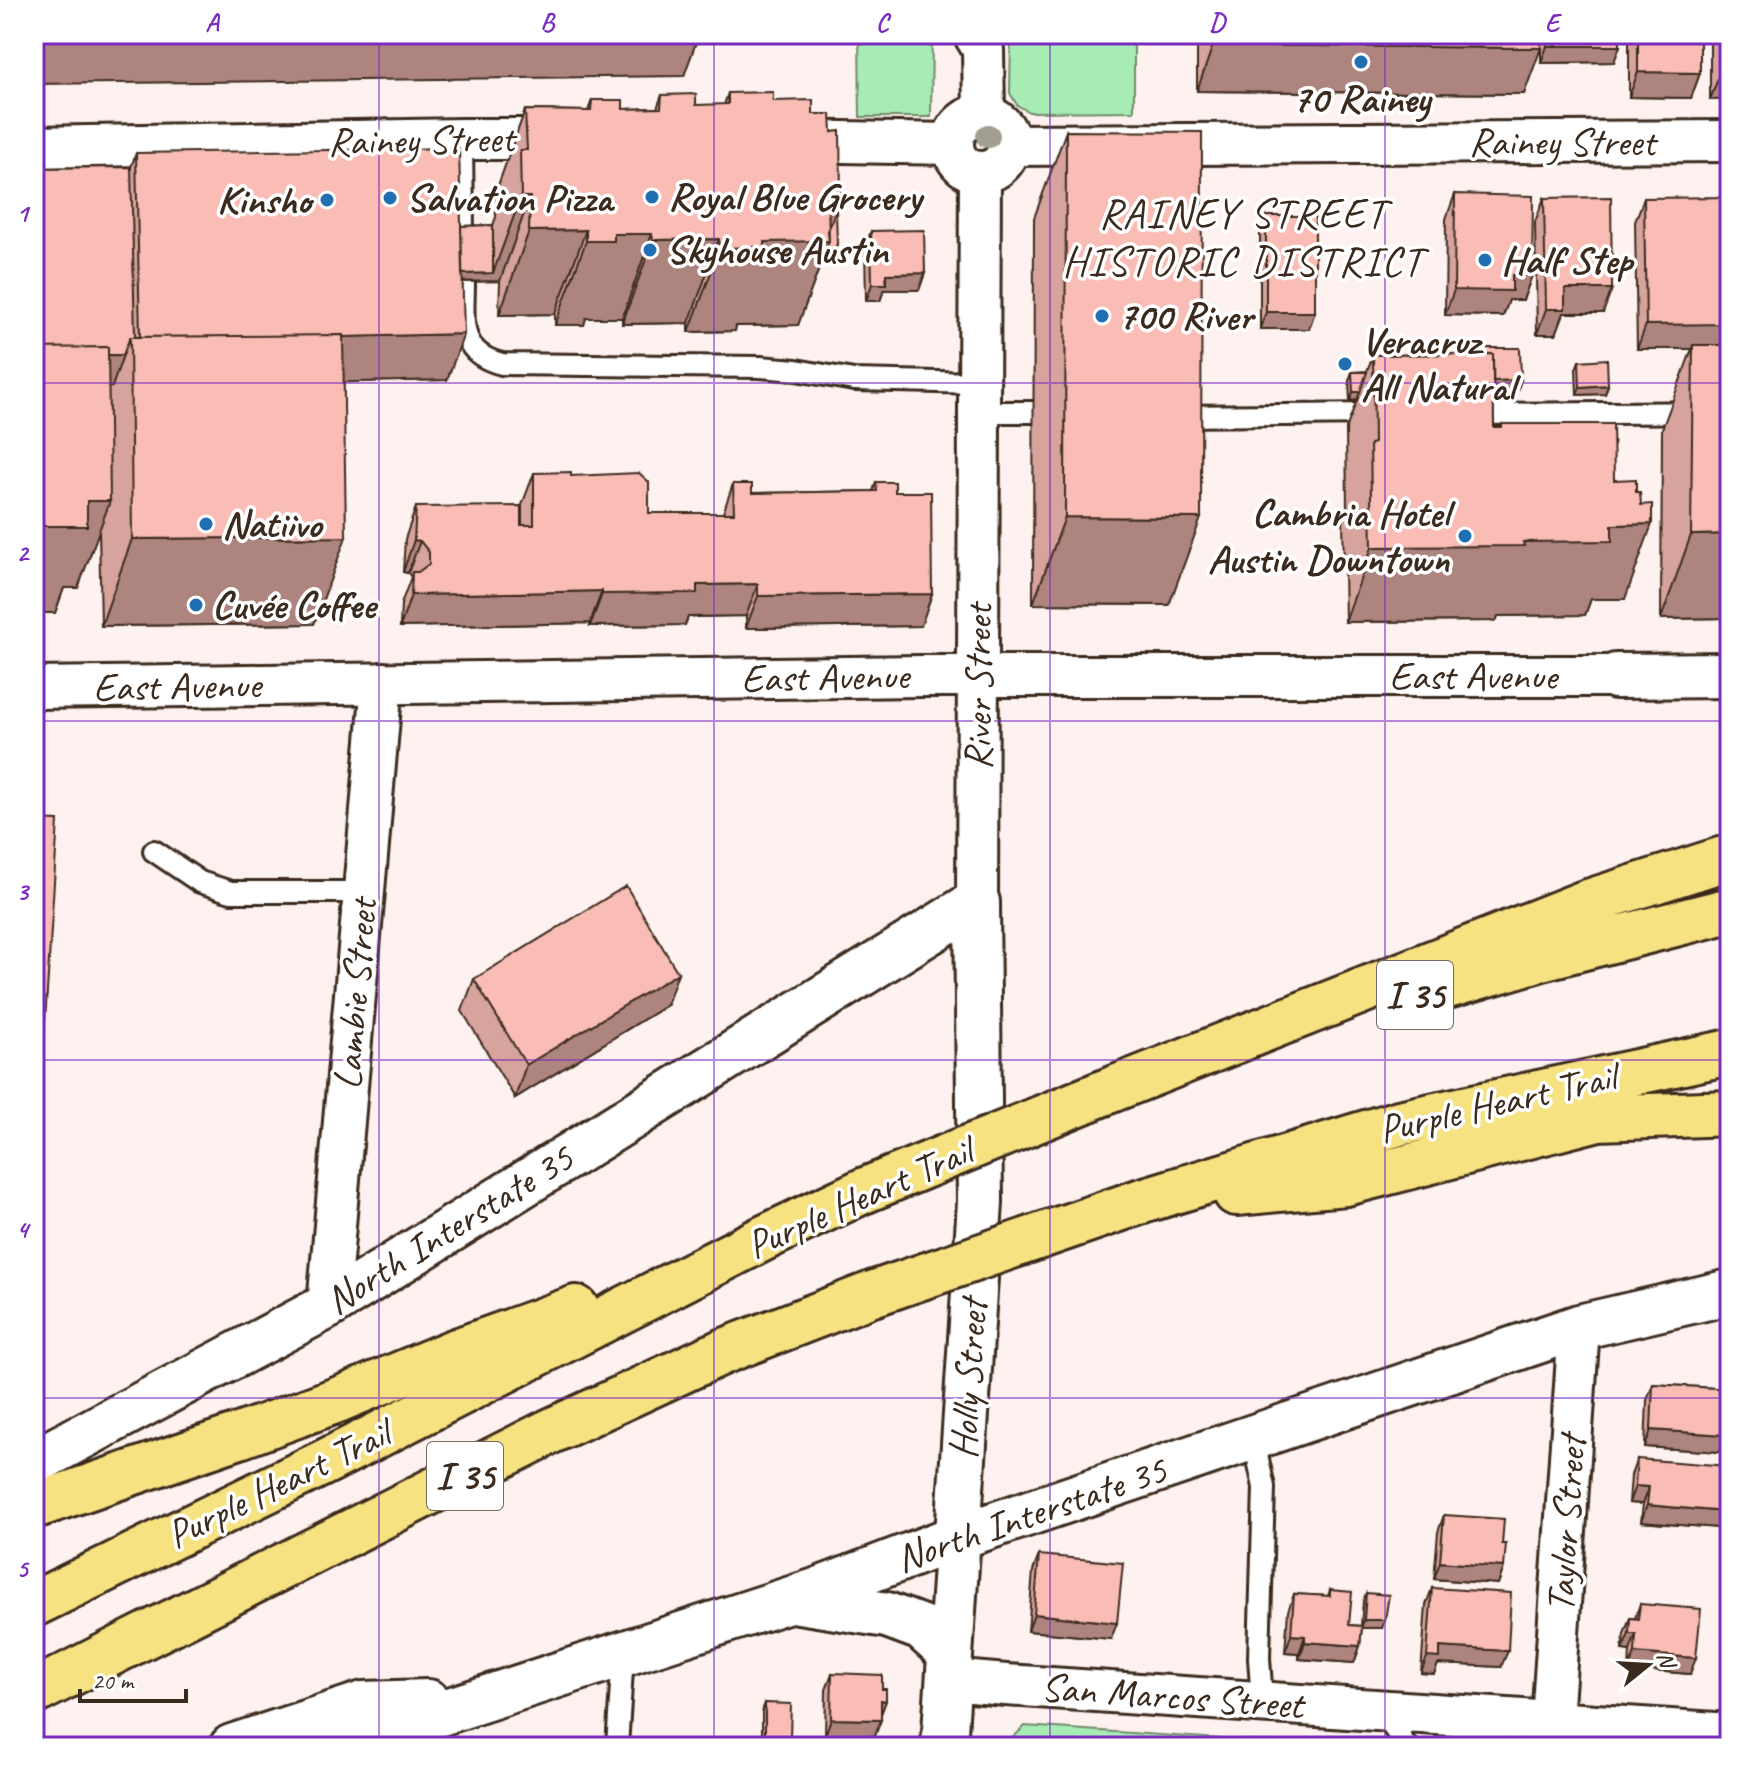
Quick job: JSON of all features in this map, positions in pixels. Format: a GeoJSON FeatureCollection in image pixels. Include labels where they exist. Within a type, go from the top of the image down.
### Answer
{"type":"FeatureCollection","features":[{"type":"Feature","properties":{"kind":"highway"},"geometry":{"type":"LineString","coordinates":[[1103,1093],[1585,903],[1730,857]]}},
{"type":"Feature","properties":{"kind":"highway","name":"Purple Heart Trail"},"geometry":{"type":"LineString","coordinates":[[34,1604],[343,1453],[762,1239],[863,1191],[1103,1093],[1332,1020],[1545,957],[1730,910]]}},
{"type":"Feature","properties":{"kind":"highway","name":"Purple Heart Trail"},"geometry":{"type":"LineString","coordinates":[[34,1692],[549,1432],[722,1352],[872,1294],[1142,1201],[1399,1123],[1730,1052]]}},
{"type":"Feature","properties":{"kind":"highway"},"geometry":{"type":"LineString","coordinates":[[1142,1201],[1346,1183],[1598,1118],[1730,1113]]}},
{"type":"Feature","properties":{"kind":"highway"},"geometry":{"type":"LineString","coordinates":[[34,1506],[353,1394],[451,1353],[762,1239]]}},
{"type":"Feature","properties":{"kind":"main road"},"geometry":{"type":"LineString","coordinates":[[1616,676],[1730,675]]}},
{"type":"Feature","properties":{"kind":"main road","name":"River Street"},"geometry":{"type":"LineString","coordinates":[[977,902],[980,1202]]}},
{"type":"Feature","properties":{"kind":"main road","name":"North Interstate 35"},"geometry":{"type":"LineString","coordinates":[[34,1462],[328,1306],[977,902]]}},
{"type":"Feature","properties":{"kind":"main road","name":"Holly Street"},"geometry":{"type":"LineString","coordinates":[[944,1747],[980,1202]]}},
{"type":"Feature","properties":{"kind":"main road","name":"North Interstate 35"},"geometry":{"type":"LineString","coordinates":[[364,1743],[474,1701],[791,1600],[958,1537],[1579,1327],[1730,1292]]}},
{"type":"Feature","properties":{"kind":"main road"},"geometry":{"type":"LineString","coordinates":[[791,1600],[887,1615],[922,1628],[950,1666]]}},
{"type":"Feature","properties":{"kind":"main road"},"geometry":{"type":"LineString","coordinates":[[232,1747],[364,1704],[474,1701]]}},
{"type":"Feature","properties":{"kind":"street"},"geometry":{"type":"LineString","coordinates":[[983,39],[997,130],[1008,154],[997,168],[989,172],[971,171],[958,160],[953,144],[959,126],[966,121],[997,130]]}},
{"type":"Feature","properties":{"kind":"street","name":"Rainey Street"},"geometry":{"type":"LineString","coordinates":[[997,130],[1730,141]]}},
{"type":"Feature","properties":{"kind":"street","name":"Rainey Street"},"geometry":{"type":"LineString","coordinates":[[34,147],[462,139],[606,140]]}},
{"type":"Feature","properties":{"kind":"street"},"geometry":{"type":"LineString","coordinates":[[749,141],[953,144]]}},
{"type":"Feature","properties":{"kind":"street","name":"River Street"},"geometry":{"type":"LineString","coordinates":[[977,902],[980,172]]}},
{"type":"Feature","properties":{"kind":"street","name":"East Avenue"},"geometry":{"type":"LineString","coordinates":[[34,688],[978,675],[1616,676]]}},
{"type":"Feature","properties":{"kind":"street","name":"Lambie Street"},"geometry":{"type":"LineString","coordinates":[[328,1306],[382,683]]}},
{"type":"Feature","properties":{"kind":"street","name":"Taylor Street"},"geometry":{"type":"LineString","coordinates":[[1552,1721],[1579,1327]]}},
{"type":"Feature","properties":{"kind":"street","name":"San Marcos Street"},"geometry":{"type":"LineString","coordinates":[[950,1666],[1006,1685],[1730,1734]]}},
{"type":"Feature","properties":{"kind":"lane"},"geometry":{"type":"LineString","coordinates":[[462,139],[463,234]]}},
{"type":"Feature","properties":{"kind":"lane"},"geometry":{"type":"LineString","coordinates":[[464,282],[466,339],[476,352],[502,364],[796,370],[978,398],[1034,412]]}},
{"type":"Feature","properties":{"kind":"lane"},"geometry":{"type":"LineString","coordinates":[[1450,414],[1730,412]]}},
{"type":"Feature","properties":{"kind":"lane"},"geometry":{"type":"LineString","coordinates":[[1170,416],[1403,414]]}},
{"type":"Feature","properties":{"kind":"lane"},"geometry":{"type":"LineString","coordinates":[[154,851],[200,882],[231,892],[364,892]]}},
{"type":"Feature","properties":{"kind":"lane"},"geometry":{"type":"LineString","coordinates":[[1253,1437],[1264,1487],[1259,1658],[1262,1701]]}},
{"type":"Feature","properties":{"kind":"lane"},"geometry":{"type":"LineString","coordinates":[[617,1747],[623,1654]]}},
{"type":"Feature","properties":{"kind":"lane"},"geometry":{"type":"LineString","coordinates":[[1381,1710],[1407,1747]]}},
{"type":"Feature","properties":{"kind":"green space"},"geometry":{"type":"Polygon","coordinates":[[[859,34],[932,34],[931,117],[860,117],[859,34]]]}},
{"type":"Feature","properties":{"kind":"green space"},"geometry":{"type":"Polygon","coordinates":[[[1011,34],[1134,34],[1134,111],[1029,112],[1017,105],[1010,93],[1011,34]]]}},
{"type":"Feature","properties":{"kind":"green space"},"geometry":{"type":"Polygon","coordinates":[[[1025,1726],[1340,1747],[1003,1747],[1025,1726]]]}},
{"type":"Feature","properties":{"kind":"building"},"geometry":{"type":"Polygon","coordinates":[[[1213,34],[1541,34],[1541,48],[1213,45],[1213,34]]]}},
{"type":"Feature","properties":{"kind":"building"},"geometry":{"type":"Polygon","coordinates":[[[1547,34],[1620,34],[1620,46],[1547,46],[1547,34]]]}},
{"type":"Feature","properties":{"kind":"building"},"geometry":{"type":"Polygon","coordinates":[[[1638,34],[1700,34],[1700,73],[1638,72],[1638,34]]]}},
{"type":"Feature","properties":{"kind":"building"},"geometry":{"type":"Polygon","coordinates":[[[1727,34],[1730,34],[1730,54],[1727,54],[1727,34]]]}},
{"type":"Feature","properties":{"kind":"building"},"geometry":{"type":"Polygon","coordinates":[[[773,92],[773,101],[813,100],[813,114],[831,114],[832,132],[840,131],[841,196],[828,196],[829,241],[765,242],[765,247],[720,248],[719,239],[653,240],[652,234],[614,234],[614,241],[586,241],[586,230],[529,231],[530,197],[521,197],[520,150],[527,150],[525,110],[591,111],[592,100],[623,100],[623,109],[661,108],[662,95],[696,94],[696,105],[728,104],[728,93],[773,92]]]}},
{"type":"Feature","properties":{"kind":"building"},"geometry":{"type":"Polygon","coordinates":[[[1066,131],[1202,132],[1201,518],[1065,517],[1066,131]]]}},
{"type":"Feature","properties":{"kind":"building"},"geometry":{"type":"Polygon","coordinates":[[[459,148],[464,334],[140,337],[136,153],[459,148]]]}},
{"type":"Feature","properties":{"kind":"building"},"geometry":{"type":"Polygon","coordinates":[[[131,167],[135,337],[130,337],[123,355],[108,355],[108,347],[34,348],[34,168],[131,167]]]}},
{"type":"Feature","properties":{"kind":"building","name":"Half Step"},"geometry":{"type":"Polygon","coordinates":[[[1455,194],[1533,196],[1532,275],[1512,275],[1512,291],[1454,290],[1455,194]]]}},
{"type":"Feature","properties":{"kind":"building"},"geometry":{"type":"Polygon","coordinates":[[[1611,197],[1612,289],[1565,289],[1565,309],[1546,309],[1544,198],[1611,197]]]}},
{"type":"Feature","properties":{"kind":"building"},"geometry":{"type":"Polygon","coordinates":[[[1730,197],[1729,324],[1646,325],[1644,198],[1730,197]]]}},
{"type":"Feature","properties":{"kind":"building"},"geometry":{"type":"Polygon","coordinates":[[[836,210],[837,244],[833,253],[823,257],[829,241],[828,231],[836,210]]]}},
{"type":"Feature","properties":{"kind":"building"},"geometry":{"type":"Polygon","coordinates":[[[1266,216],[1315,216],[1315,312],[1266,312],[1266,216]]]}},
{"type":"Feature","properties":{"kind":"building"},"geometry":{"type":"Polygon","coordinates":[[[493,225],[493,273],[462,274],[461,226],[493,225]]]}},
{"type":"Feature","properties":{"kind":"building"},"geometry":{"type":"Polygon","coordinates":[[[924,230],[925,273],[886,274],[886,284],[872,284],[871,231],[924,230]]]}},
{"type":"Feature","properties":{"kind":"building"},"geometry":{"type":"Polygon","coordinates":[[[343,335],[346,537],[132,539],[130,337],[343,335]]]}},
{"type":"Feature","properties":{"kind":"building"},"geometry":{"type":"Polygon","coordinates":[[[1693,345],[1730,345],[1730,534],[1691,535],[1693,345]]]}},
{"type":"Feature","properties":{"kind":"building"},"geometry":{"type":"Polygon","coordinates":[[[108,347],[110,501],[87,501],[87,526],[34,526],[34,348],[108,347]]]}},
{"type":"Feature","properties":{"kind":"building"},"geometry":{"type":"Polygon","coordinates":[[[1480,348],[1520,348],[1521,380],[1493,381],[1493,354],[1480,354],[1480,348]]]}},
{"type":"Feature","properties":{"kind":"building"},"geometry":{"type":"Polygon","coordinates":[[[1493,354],[1494,427],[1502,427],[1502,424],[1613,424],[1614,480],[1636,479],[1636,492],[1640,492],[1641,505],[1652,504],[1652,524],[1612,525],[1612,541],[1523,542],[1524,546],[1372,547],[1370,444],[1374,443],[1373,355],[1493,354]]]}},
{"type":"Feature","properties":{"kind":"building"},"geometry":{"type":"Polygon","coordinates":[[[1607,359],[1608,385],[1580,387],[1579,361],[1607,359]]]}},
{"type":"Feature","properties":{"kind":"building"},"geometry":{"type":"Polygon","coordinates":[[[1352,372],[1367,372],[1360,392],[1353,392],[1352,372]]]}},
{"type":"Feature","properties":{"kind":"building"},"geometry":{"type":"Polygon","coordinates":[[[571,472],[571,476],[639,473],[649,482],[649,513],[734,513],[733,484],[752,484],[752,493],[877,491],[876,482],[895,482],[895,492],[931,492],[932,594],[758,596],[758,584],[697,585],[697,593],[602,594],[602,591],[411,595],[412,572],[418,572],[429,564],[429,552],[420,541],[414,540],[416,507],[521,506],[521,525],[534,525],[534,473],[571,472]]]}},
{"type":"Feature","properties":{"kind":"building"},"geometry":{"type":"Polygon","coordinates":[[[34,820],[58,821],[34,1192],[34,820]]]}},
{"type":"Feature","properties":{"kind":"building"},"geometry":{"type":"Polygon","coordinates":[[[626,886],[678,973],[526,1065],[474,979],[626,886]]]}},
{"type":"Feature","properties":{"kind":"building"},"geometry":{"type":"Polygon","coordinates":[[[1653,1384],[1730,1389],[1726,1435],[1651,1430],[1653,1384]]]}},
{"type":"Feature","properties":{"kind":"building"},"geometry":{"type":"Polygon","coordinates":[[[1637,1459],[1728,1466],[1725,1512],[1647,1505],[1649,1487],[1635,1486],[1637,1459]]]}},
{"type":"Feature","properties":{"kind":"building"},"geometry":{"type":"Polygon","coordinates":[[[1444,1515],[1504,1519],[1504,1567],[1440,1562],[1444,1515]]]}},
{"type":"Feature","properties":{"kind":"building"},"geometry":{"type":"Polygon","coordinates":[[[1039,1555],[1123,1563],[1117,1623],[1034,1614],[1039,1555]]]}},
{"type":"Feature","properties":{"kind":"building"},"geometry":{"type":"Polygon","coordinates":[[[1432,1588],[1511,1593],[1508,1651],[1440,1647],[1440,1658],[1427,1657],[1432,1588]]]}},
{"type":"Feature","properties":{"kind":"building"},"geometry":{"type":"Polygon","coordinates":[[[1330,1590],[1352,1592],[1349,1625],[1362,1626],[1360,1646],[1305,1642],[1305,1636],[1291,1635],[1294,1594],[1330,1596],[1330,1590]]]}},
{"type":"Feature","properties":{"kind":"building"},"geometry":{"type":"Polygon","coordinates":[[[1366,1593],[1389,1595],[1385,1620],[1364,1620],[1366,1593]]]}},
{"type":"Feature","properties":{"kind":"building"},"geometry":{"type":"Polygon","coordinates":[[[1640,1604],[1701,1609],[1696,1658],[1635,1653],[1636,1634],[1629,1634],[1630,1618],[1638,1619],[1640,1604]]]}},
{"type":"Feature","properties":{"kind":"building"},"geometry":{"type":"Polygon","coordinates":[[[832,1673],[882,1675],[886,1701],[881,1700],[881,1720],[831,1719],[832,1673]]]}},
{"type":"Feature","properties":{"kind":"building"},"geometry":{"type":"Polygon","coordinates":[[[765,1703],[791,1704],[790,1737],[765,1736],[765,1703]]]}},
{"type":"Feature","properties":{"kind":"place","name":"70 Rainey"},"geometry":{"type":"Point","coordinates":[1361,62]}},
{"type":"Feature","properties":{"kind":"place","name":"Royal Blue Grocery"},"geometry":{"type":"Point","coordinates":[652,197]}},
{"type":"Feature","properties":{"kind":"place","name":"Salvation Pizza"},"geometry":{"type":"Point","coordinates":[390,198]}},
{"type":"Feature","properties":{"kind":"place","name":"Kinsho"},"geometry":{"type":"Point","coordinates":[327,200]}},
{"type":"Feature","properties":{"kind":"place","name":"Skyhouse Austin"},"geometry":{"type":"Point","coordinates":[650,250]}},
{"type":"Feature","properties":{"kind":"place","name":"Half Step"},"geometry":{"type":"Point","coordinates":[1485,260]}},
{"type":"Feature","properties":{"kind":"place","name":"700 River"},"geometry":{"type":"Point","coordinates":[1102,316]}},
{"type":"Feature","properties":{"kind":"place","name":"Veracruz All Natural"},"geometry":{"type":"Point","coordinates":[1345,364]}},
{"type":"Feature","properties":{"kind":"place","name":"Natiivo"},"geometry":{"type":"Point","coordinates":[206,524]}},
{"type":"Feature","properties":{"kind":"place","name":"Cambria Hotel Austin Downtown"},"geometry":{"type":"Point","coordinates":[1465,536]}},
{"type":"Feature","properties":{"kind":"place","name":"Cuvée Coffee"},"geometry":{"type":"Point","coordinates":[196,605]}},
{"type":"Feature","properties":{"kind":"district","name":"RAINEY STREET HISTORIC DISTRICT"},"geometry":{"type":"Point","coordinates":[1243,237]}}]}
